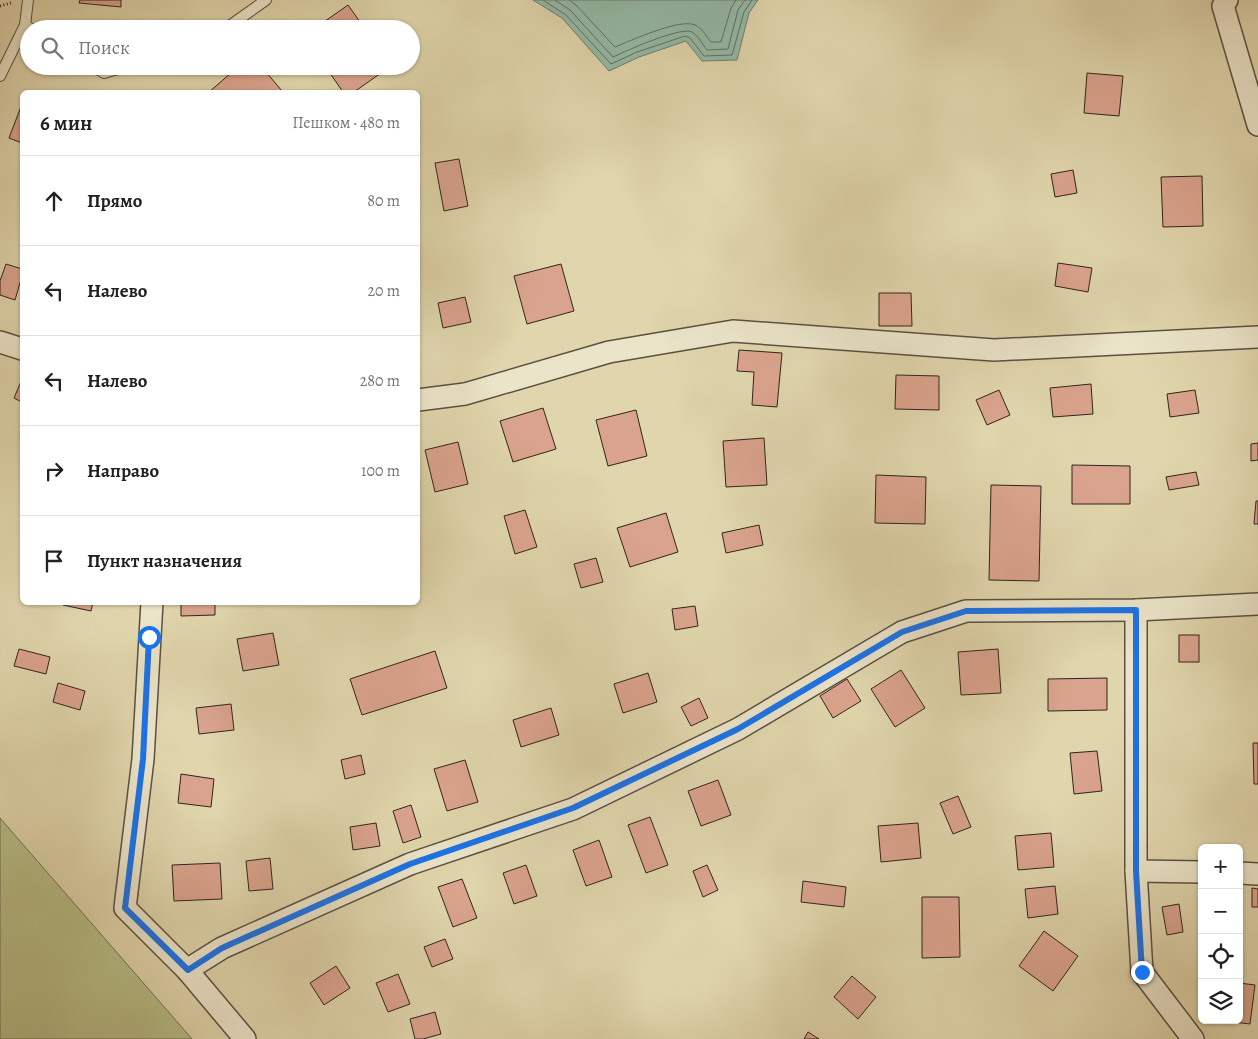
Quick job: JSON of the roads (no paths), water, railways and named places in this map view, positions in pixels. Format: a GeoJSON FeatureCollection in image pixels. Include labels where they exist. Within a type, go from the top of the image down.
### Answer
{"type":"FeatureCollection","features":[{"type":"Feature","properties":{"kind":"street"},"geometry":{"type":"LineString","coordinates":[[1227,0],[1223,6],[1258,125]]}},
{"type":"Feature","properties":{"kind":"street"},"geometry":{"type":"LineString","coordinates":[[420,400],[465,394],[609,352],[733,331],[994,350],[1258,337]]}},
{"type":"Feature","properties":{"kind":"street"},"geometry":{"type":"LineString","coordinates":[[0,342],[20,348]]}},
{"type":"Feature","properties":{"kind":"street"},"geometry":{"type":"LineString","coordinates":[[188,970],[222,948],[410,864],[573,808],[738,729],[902,632],[966,611],[1136,610],[1258,604]]}},
{"type":"Feature","properties":{"kind":"street"},"geometry":{"type":"LineString","coordinates":[[152,605],[143,759],[125,908],[188,970],[245,1039]]}},
{"type":"Feature","properties":{"kind":"street"},"geometry":{"type":"LineString","coordinates":[[1136,610],[1136,871],[1142,972],[1191,1038]]}},
{"type":"Feature","properties":{"kind":"street"},"geometry":{"type":"LineString","coordinates":[[1136,871],[1198,872]]}},
{"type":"Feature","properties":{"kind":"street"},"geometry":{"type":"LineString","coordinates":[[1243,873],[1258,874]]}},
{"type":"Feature","properties":{"kind":"lane"},"geometry":{"type":"LineString","coordinates":[[28,0],[28,20]]}},
{"type":"Feature","properties":{"kind":"lane"},"geometry":{"type":"LineString","coordinates":[[238,20],[266,0]]}},
{"type":"Feature","properties":{"kind":"lane"},"geometry":{"type":"LineString","coordinates":[[0,76],[20,41]]}},
{"type":"Feature","properties":{"kind":"water"},"geometry":{"type":"Polygon","coordinates":[[[533,0],[758,0],[749,13],[737,60],[702,61],[686,41],[639,57],[609,71],[562,18],[533,0]]]}}]}
